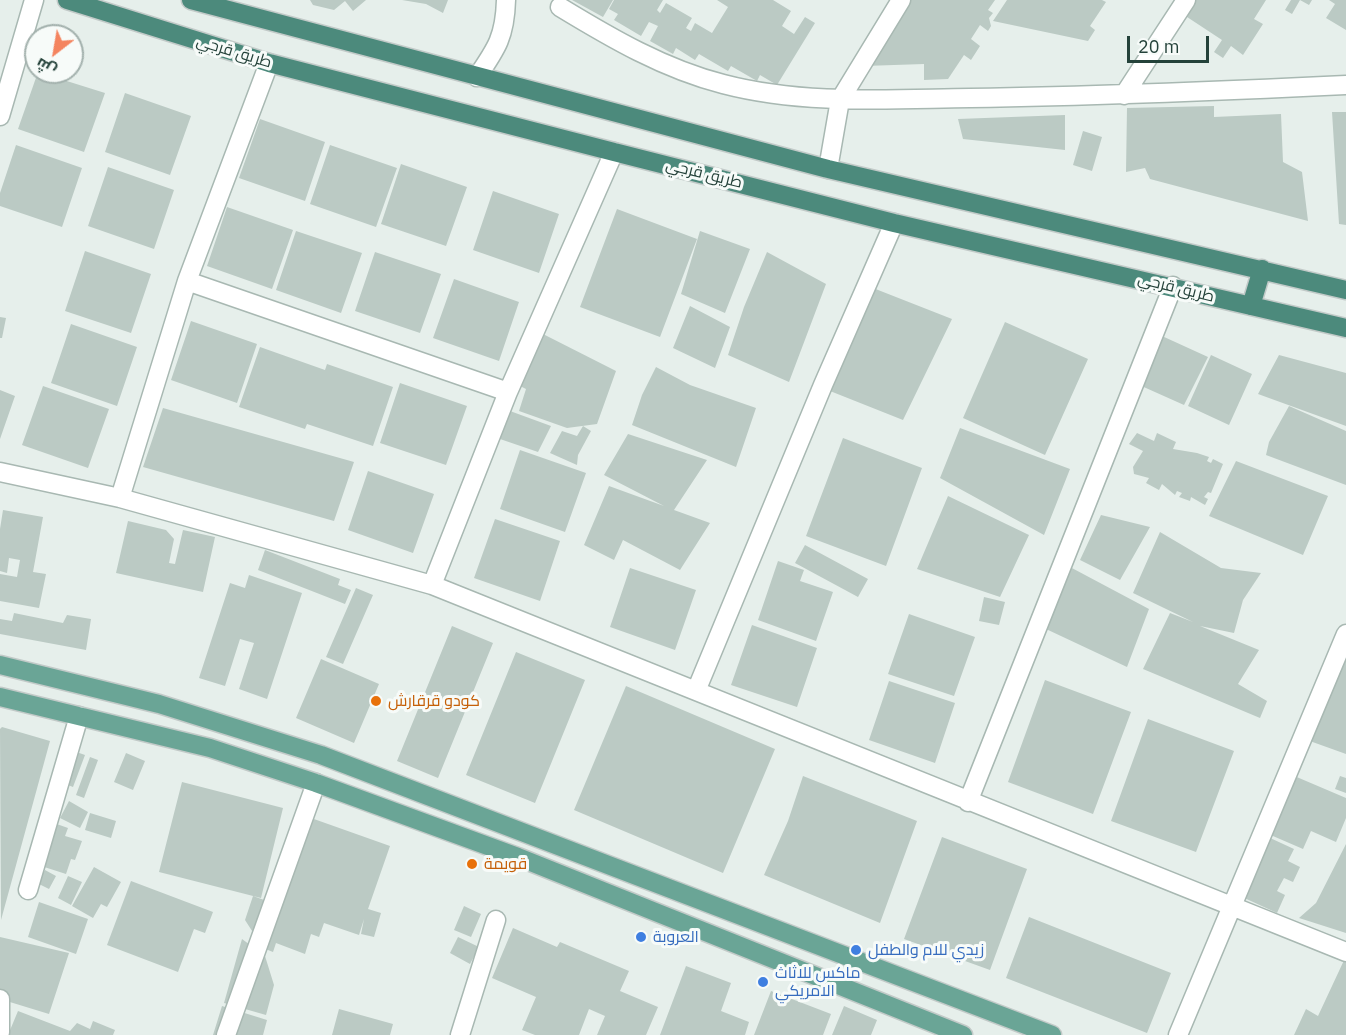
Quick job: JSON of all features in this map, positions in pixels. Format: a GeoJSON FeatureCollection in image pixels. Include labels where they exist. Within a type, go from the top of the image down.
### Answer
{"type":"FeatureCollection","features":[{"type":"Feature","properties":{"kind":"highway","name":"طريق قرجي"},"geometry":{"type":"LineString","coordinates":[[67,0],[269,63],[614,152],[894,223],[1346,328]]}},
{"type":"Feature","properties":{"kind":"highway"},"geometry":{"type":"LineString","coordinates":[[190,0],[828,169],[1346,290]]}},
{"type":"Feature","properties":{"kind":"highway"},"geometry":{"type":"LineString","coordinates":[[1251,306],[1262,269]]}},
{"type":"Feature","properties":{"kind":"main road"},"geometry":{"type":"LineString","coordinates":[[0,665],[159,704],[321,755],[1052,1035]]}},
{"type":"Feature","properties":{"kind":"main road"},"geometry":{"type":"LineString","coordinates":[[0,697],[210,748],[316,783],[518,857],[963,1035]]}},
{"type":"Feature","properties":{"kind":"street"},"geometry":{"type":"LineString","coordinates":[[0,116],[34,0]]}},
{"type":"Feature","properties":{"kind":"street"},"geometry":{"type":"LineString","coordinates":[[477,77],[498,47],[505,27],[506,0]]}},
{"type":"Feature","properties":{"kind":"street"},"geometry":{"type":"LineString","coordinates":[[828,169],[840,100],[901,0]]}},
{"type":"Feature","properties":{"kind":"street"},"geometry":{"type":"LineString","coordinates":[[1124,95],[1186,0]]}},
{"type":"Feature","properties":{"kind":"street"},"geometry":{"type":"LineString","coordinates":[[557,2],[626,47],[722,84],[765,93],[840,100],[1124,95],[1346,85]]}},
{"type":"Feature","properties":{"kind":"street"},"geometry":{"type":"LineString","coordinates":[[120,498],[187,282],[269,63]]}},
{"type":"Feature","properties":{"kind":"street"},"geometry":{"type":"LineString","coordinates":[[432,585],[508,392],[614,152]]}},
{"type":"Feature","properties":{"kind":"street"},"geometry":{"type":"LineString","coordinates":[[696,691],[823,385],[894,223]]}},
{"type":"Feature","properties":{"kind":"street"},"geometry":{"type":"LineString","coordinates":[[187,282],[508,392]]}},
{"type":"Feature","properties":{"kind":"street"},"geometry":{"type":"LineString","coordinates":[[968,802],[1173,286]]}},
{"type":"Feature","properties":{"kind":"street"},"geometry":{"type":"LineString","coordinates":[[0,472],[120,498],[432,585],[1346,952]]}},
{"type":"Feature","properties":{"kind":"street"},"geometry":{"type":"LineString","coordinates":[[1178,1035],[1346,634]]}},
{"type":"Feature","properties":{"kind":"street"},"geometry":{"type":"LineString","coordinates":[[28,890],[79,716]]}},
{"type":"Feature","properties":{"kind":"street"},"geometry":{"type":"LineString","coordinates":[[226,1035],[316,783]]}},
{"type":"Feature","properties":{"kind":"street"},"geometry":{"type":"LineString","coordinates":[[460,1035],[496,921]]}},
{"type":"Feature","properties":{"kind":"street"},"geometry":{"type":"LineString","coordinates":[[0,999],[0,1032]]}},
{"type":"Feature","properties":{"kind":"building"},"geometry":{"type":"Polygon","coordinates":[[[310,0],[366,0],[353,11],[345,1],[334,10],[313,5],[310,0]]]}},
{"type":"Feature","properties":{"kind":"building"},"geometry":{"type":"Polygon","coordinates":[[[402,0],[448,0],[443,13],[426,4],[402,0]]]}},
{"type":"Feature","properties":{"kind":"building"},"geometry":{"type":"Polygon","coordinates":[[[572,0],[613,0],[603,17],[572,0]]]}},
{"type":"Feature","properties":{"kind":"building"},"geometry":{"type":"Polygon","coordinates":[[[614,0],[663,0],[657,10],[660,13],[666,3],[692,18],[686,28],[691,31],[695,23],[712,33],[728,7],[717,0],[773,0],[791,11],[782,26],[794,34],[805,17],[815,23],[777,85],[760,75],[757,81],[731,66],[728,71],[699,54],[695,60],[676,48],[673,54],[650,41],[658,26],[649,22],[641,36],[614,20],[618,14],[609,9],[614,0]]]}},
{"type":"Feature","properties":{"kind":"building"},"geometry":{"type":"Polygon","coordinates":[[[909,0],[995,0],[988,10],[993,13],[989,18],[991,26],[988,31],[980,25],[971,39],[980,46],[971,60],[964,55],[948,79],[924,80],[924,64],[864,66],[909,0]]]}},
{"type":"Feature","properties":{"kind":"building"},"geometry":{"type":"Polygon","coordinates":[[[1007,0],[1102,0],[1106,2],[1090,26],[1095,30],[1088,41],[993,21],[1007,0]]]}},
{"type":"Feature","properties":{"kind":"building"},"geometry":{"type":"Polygon","coordinates":[[[1193,0],[1266,0],[1254,19],[1263,24],[1243,55],[1231,46],[1223,58],[1214,52],[1222,40],[1184,15],[1193,0]]]}},
{"type":"Feature","properties":{"kind":"building"},"geometry":{"type":"Polygon","coordinates":[[[1291,0],[1300,0],[1292,14],[1285,10],[1291,0]]]}},
{"type":"Feature","properties":{"kind":"building"},"geometry":{"type":"Polygon","coordinates":[[[1300,0],[1312,0],[1309,5],[1300,0]]]}},
{"type":"Feature","properties":{"kind":"building"},"geometry":{"type":"Polygon","coordinates":[[[1329,0],[1346,0],[1346,30],[1326,18],[1335,4],[1329,0]]]}},
{"type":"Feature","properties":{"kind":"building"},"geometry":{"type":"Polygon","coordinates":[[[34,84],[76,84],[105,93],[84,152],[18,129],[34,84]]]}},
{"type":"Feature","properties":{"kind":"building"},"geometry":{"type":"Polygon","coordinates":[[[125,93],[191,116],[170,175],[105,152],[125,93]]]}},
{"type":"Feature","properties":{"kind":"building"},"geometry":{"type":"Polygon","coordinates":[[[1214,106],[1214,117],[1281,114],[1283,162],[1302,172],[1308,221],[1150,179],[1145,168],[1126,172],[1127,108],[1214,106]]]}},
{"type":"Feature","properties":{"kind":"building"},"geometry":{"type":"Polygon","coordinates":[[[1332,112],[1346,112],[1346,225],[1339,224],[1332,112]]]}},
{"type":"Feature","properties":{"kind":"building"},"geometry":{"type":"Polygon","coordinates":[[[1065,115],[1065,150],[963,139],[958,119],[1065,115]]]}},
{"type":"Feature","properties":{"kind":"building"},"geometry":{"type":"Polygon","coordinates":[[[260,119],[325,142],[305,201],[239,178],[260,119]]]}},
{"type":"Feature","properties":{"kind":"building"},"geometry":{"type":"Polygon","coordinates":[[[1083,131],[1102,137],[1092,171],[1073,165],[1083,131]]]}},
{"type":"Feature","properties":{"kind":"building"},"geometry":{"type":"Polygon","coordinates":[[[16,145],[82,168],[62,227],[0,206],[0,193],[16,145]]]}},
{"type":"Feature","properties":{"kind":"building"},"geometry":{"type":"Polygon","coordinates":[[[330,145],[397,168],[376,227],[310,204],[330,145]]]}},
{"type":"Feature","properties":{"kind":"building"},"geometry":{"type":"Polygon","coordinates":[[[401,164],[467,187],[446,246],[381,224],[401,164]]]}},
{"type":"Feature","properties":{"kind":"building"},"geometry":{"type":"Polygon","coordinates":[[[108,167],[174,190],[154,249],[88,226],[108,167]]]}},
{"type":"Feature","properties":{"kind":"building"},"geometry":{"type":"Polygon","coordinates":[[[493,191],[559,214],[539,273],[473,250],[493,191]]]}},
{"type":"Feature","properties":{"kind":"building"},"geometry":{"type":"Polygon","coordinates":[[[227,207],[293,230],[272,289],[207,266],[227,207]]]}},
{"type":"Feature","properties":{"kind":"building"},"geometry":{"type":"Polygon","coordinates":[[[617,209],[697,239],[660,337],[580,307],[617,209]]]}},
{"type":"Feature","properties":{"kind":"building"},"geometry":{"type":"Polygon","coordinates":[[[296,231],[362,253],[341,313],[276,290],[296,231]]]}},
{"type":"Feature","properties":{"kind":"building"},"geometry":{"type":"Polygon","coordinates":[[[700,231],[750,249],[725,313],[681,294],[700,231]]]}},
{"type":"Feature","properties":{"kind":"building"},"geometry":{"type":"Polygon","coordinates":[[[85,251],[151,274],[131,333],[65,311],[85,251]]]}},
{"type":"Feature","properties":{"kind":"building"},"geometry":{"type":"Polygon","coordinates":[[[375,252],[441,274],[420,333],[355,311],[375,252]]]}},
{"type":"Feature","properties":{"kind":"building"},"geometry":{"type":"Polygon","coordinates":[[[767,252],[826,284],[789,382],[728,355],[744,307],[767,252]]]}},
{"type":"Feature","properties":{"kind":"building"},"geometry":{"type":"Polygon","coordinates":[[[454,279],[519,302],[499,361],[433,338],[454,279]]]}},
{"type":"Feature","properties":{"kind":"building"},"geometry":{"type":"Polygon","coordinates":[[[873,288],[952,319],[903,420],[830,391],[873,288]]]}},
{"type":"Feature","properties":{"kind":"building"},"geometry":{"type":"Polygon","coordinates":[[[690,306],[730,327],[715,368],[673,348],[690,306]]]}},
{"type":"Feature","properties":{"kind":"building"},"geometry":{"type":"Polygon","coordinates":[[[0,317],[6,318],[2,338],[0,338],[0,317]]]}},
{"type":"Feature","properties":{"kind":"building"},"geometry":{"type":"Polygon","coordinates":[[[191,321],[257,344],[237,403],[171,380],[191,321]]]}},
{"type":"Feature","properties":{"kind":"building"},"geometry":{"type":"Polygon","coordinates":[[[1005,322],[1088,359],[1045,455],[963,418],[1005,322]]]}},
{"type":"Feature","properties":{"kind":"building"},"geometry":{"type":"Polygon","coordinates":[[[71,324],[137,347],[117,406],[51,383],[71,324]]]}},
{"type":"Feature","properties":{"kind":"building"},"geometry":{"type":"Polygon","coordinates":[[[541,333],[616,371],[597,424],[567,428],[519,411],[526,389],[516,384],[541,333]]]}},
{"type":"Feature","properties":{"kind":"building"},"geometry":{"type":"Polygon","coordinates":[[[1162,336],[1208,357],[1184,405],[1137,384],[1162,336]]]}},
{"type":"Feature","properties":{"kind":"building"},"geometry":{"type":"Polygon","coordinates":[[[260,347],[325,370],[327,364],[393,387],[373,446],[307,424],[305,429],[239,407],[260,347]]]}},
{"type":"Feature","properties":{"kind":"building"},"geometry":{"type":"Polygon","coordinates":[[[1211,355],[1252,374],[1229,425],[1188,406],[1211,355]]]}},
{"type":"Feature","properties":{"kind":"building"},"geometry":{"type":"Polygon","coordinates":[[[1279,355],[1346,373],[1346,426],[1258,394],[1279,355]]]}},
{"type":"Feature","properties":{"kind":"building"},"geometry":{"type":"Polygon","coordinates":[[[656,367],[690,385],[756,408],[736,467],[632,425],[642,395],[656,367]]]}},
{"type":"Feature","properties":{"kind":"building"},"geometry":{"type":"Polygon","coordinates":[[[400,383],[467,406],[446,465],[380,443],[400,383]]]}},
{"type":"Feature","properties":{"kind":"building"},"geometry":{"type":"Polygon","coordinates":[[[43,386],[109,409],[88,468],[22,445],[43,386]]]}},
{"type":"Feature","properties":{"kind":"building"},"geometry":{"type":"Polygon","coordinates":[[[0,390],[15,396],[0,439],[0,390]]]}},
{"type":"Feature","properties":{"kind":"building"},"geometry":{"type":"Polygon","coordinates":[[[1289,406],[1346,431],[1346,485],[1266,455],[1269,442],[1289,406]]]}},
{"type":"Feature","properties":{"kind":"building"},"geometry":{"type":"Polygon","coordinates":[[[163,408],[354,462],[334,521],[143,467],[163,408]]]}},
{"type":"Feature","properties":{"kind":"building"},"geometry":{"type":"Polygon","coordinates":[[[510,411],[551,426],[538,452],[500,439],[510,411]]]}},
{"type":"Feature","properties":{"kind":"building"},"geometry":{"type":"Polygon","coordinates":[[[583,426],[591,431],[578,455],[577,465],[550,453],[562,431],[577,436],[583,426]]]}},
{"type":"Feature","properties":{"kind":"building"},"geometry":{"type":"Polygon","coordinates":[[[960,428],[1070,469],[1044,535],[940,478],[960,428]]]}},
{"type":"Feature","properties":{"kind":"building"},"geometry":{"type":"Polygon","coordinates":[[[1137,433],[1154,441],[1157,433],[1176,442],[1173,449],[1197,453],[1209,457],[1207,461],[1211,463],[1213,459],[1223,464],[1211,493],[1208,492],[1204,497],[1208,499],[1205,505],[1191,497],[1190,501],[1179,497],[1182,493],[1177,491],[1175,495],[1162,484],[1159,490],[1146,483],[1149,478],[1134,474],[1133,467],[1143,451],[1129,444],[1137,433]]]}},
{"type":"Feature","properties":{"kind":"building"},"geometry":{"type":"Polygon","coordinates":[[[628,434],[707,460],[674,510],[710,523],[680,570],[623,540],[614,560],[584,545],[609,486],[664,506],[604,475],[628,434]]]}},
{"type":"Feature","properties":{"kind":"building"},"geometry":{"type":"Polygon","coordinates":[[[843,438],[922,468],[886,566],[806,536],[843,438]]]}},
{"type":"Feature","properties":{"kind":"building"},"geometry":{"type":"Polygon","coordinates":[[[520,450],[586,473],[565,532],[500,509],[520,450]]]}},
{"type":"Feature","properties":{"kind":"building"},"geometry":{"type":"Polygon","coordinates":[[[1236,461],[1328,496],[1303,555],[1209,516],[1236,461]]]}},
{"type":"Feature","properties":{"kind":"building"},"geometry":{"type":"Polygon","coordinates":[[[368,471],[434,494],[413,553],[348,530],[368,471]]]}},
{"type":"Feature","properties":{"kind":"building"},"geometry":{"type":"Polygon","coordinates":[[[948,496],[1029,535],[1000,597],[917,569],[948,496]]]}},
{"type":"Feature","properties":{"kind":"building"},"geometry":{"type":"Polygon","coordinates":[[[3,510],[43,517],[33,572],[46,574],[39,608],[0,601],[0,574],[17,577],[20,560],[9,558],[7,573],[0,571],[0,529],[3,510]]]}},
{"type":"Feature","properties":{"kind":"building"},"geometry":{"type":"Polygon","coordinates":[[[1101,515],[1150,527],[1120,580],[1080,560],[1101,515]]]}},
{"type":"Feature","properties":{"kind":"building"},"geometry":{"type":"Polygon","coordinates":[[[495,519],[560,541],[540,601],[474,578],[495,519]]]}},
{"type":"Feature","properties":{"kind":"building"},"geometry":{"type":"Polygon","coordinates":[[[128,521],[166,530],[174,539],[169,563],[175,564],[183,530],[215,537],[203,592],[116,573],[128,521]]]}},
{"type":"Feature","properties":{"kind":"building"},"geometry":{"type":"Polygon","coordinates":[[[1160,532],[1221,568],[1261,573],[1243,600],[1234,633],[1200,626],[1259,650],[1238,684],[1267,701],[1260,718],[1143,669],[1170,613],[1193,622],[1133,593],[1160,532]]]}},
{"type":"Feature","properties":{"kind":"building"},"geometry":{"type":"Polygon","coordinates":[[[805,545],[868,579],[858,597],[795,563],[805,545]]]}},
{"type":"Feature","properties":{"kind":"building"},"geometry":{"type":"Polygon","coordinates":[[[265,550],[340,579],[338,585],[351,590],[345,604],[258,570],[265,550]]]}},
{"type":"Feature","properties":{"kind":"building"},"geometry":{"type":"Polygon","coordinates":[[[778,561],[804,570],[800,581],[833,592],[816,641],[758,620],[778,561]]]}},
{"type":"Feature","properties":{"kind":"building"},"geometry":{"type":"Polygon","coordinates":[[[1070,567],[1149,609],[1127,667],[1046,629],[1070,567]]]}},
{"type":"Feature","properties":{"kind":"building"},"geometry":{"type":"Polygon","coordinates":[[[630,568],[696,590],[675,650],[610,627],[630,568]]]}},
{"type":"Feature","properties":{"kind":"building"},"geometry":{"type":"Polygon","coordinates":[[[249,575],[302,593],[267,699],[239,689],[254,643],[240,639],[225,686],[199,678],[230,583],[245,588],[249,575]]]}},
{"type":"Feature","properties":{"kind":"building"},"geometry":{"type":"Polygon","coordinates":[[[356,588],[373,595],[343,664],[326,657],[356,588]]]}},
{"type":"Feature","properties":{"kind":"building"},"geometry":{"type":"Polygon","coordinates":[[[984,597],[1005,602],[999,625],[979,621],[984,597]]]}},
{"type":"Feature","properties":{"kind":"building"},"geometry":{"type":"Polygon","coordinates":[[[14,613],[63,623],[67,615],[91,619],[86,650],[0,634],[0,619],[12,621],[14,613]]]}},
{"type":"Feature","properties":{"kind":"building"},"geometry":{"type":"Polygon","coordinates":[[[909,614],[975,637],[954,696],[888,674],[909,614]]]}},
{"type":"Feature","properties":{"kind":"building"},"geometry":{"type":"Polygon","coordinates":[[[752,625],[817,648],[797,707],[731,685],[752,625]]]}},
{"type":"Feature","properties":{"kind":"building"},"geometry":{"type":"Polygon","coordinates":[[[452,626],[493,643],[438,778],[397,761],[452,626]]]}},
{"type":"Feature","properties":{"kind":"building"},"geometry":{"type":"Polygon","coordinates":[[[1346,645],[1346,754],[1307,740],[1346,645]]]}},
{"type":"Feature","properties":{"kind":"building"},"geometry":{"type":"Polygon","coordinates":[[[516,652],[585,680],[535,803],[466,775],[516,652]]]}},
{"type":"Feature","properties":{"kind":"building"},"geometry":{"type":"Polygon","coordinates":[[[321,659],[379,684],[354,743],[296,718],[321,659]]]}},
{"type":"Feature","properties":{"kind":"building"},"geometry":{"type":"Polygon","coordinates":[[[1045,680],[1131,712],[1093,814],[1008,782],[1045,680]]]}},
{"type":"Feature","properties":{"kind":"building"},"geometry":{"type":"Polygon","coordinates":[[[889,681],[955,703],[935,763],[869,740],[889,681]]]}},
{"type":"Feature","properties":{"kind":"building"},"geometry":{"type":"Polygon","coordinates":[[[626,686],[775,749],[723,873],[574,810],[626,686]]]}},
{"type":"Feature","properties":{"kind":"building"},"geometry":{"type":"Polygon","coordinates":[[[1148,719],[1234,751],[1196,852],[1111,821],[1148,719]]]}},
{"type":"Feature","properties":{"kind":"building"},"geometry":{"type":"Polygon","coordinates":[[[2,727],[50,741],[1,920],[0,729],[2,727]]]}},
{"type":"Feature","properties":{"kind":"building"},"geometry":{"type":"Polygon","coordinates":[[[65,748],[85,755],[73,787],[53,779],[65,748]]]}},
{"type":"Feature","properties":{"kind":"building"},"geometry":{"type":"Polygon","coordinates":[[[126,753],[145,761],[133,790],[114,782],[126,753]]]}},
{"type":"Feature","properties":{"kind":"building"},"geometry":{"type":"Polygon","coordinates":[[[90,757],[98,760],[84,798],[76,795],[90,757]]]}},
{"type":"Feature","properties":{"kind":"building"},"geometry":{"type":"Polygon","coordinates":[[[1292,775],[1346,798],[1346,818],[1336,842],[1311,831],[1303,849],[1266,833],[1292,775]]]}},
{"type":"Feature","properties":{"kind":"building"},"geometry":{"type":"Polygon","coordinates":[[[803,776],[917,821],[880,923],[764,875],[788,821],[803,776]]]}},
{"type":"Feature","properties":{"kind":"building"},"geometry":{"type":"Polygon","coordinates":[[[1340,776],[1346,778],[1346,793],[1335,789],[1340,776]]]}},
{"type":"Feature","properties":{"kind":"building"},"geometry":{"type":"Polygon","coordinates":[[[182,782],[283,808],[261,898],[159,872],[182,782]]]}},
{"type":"Feature","properties":{"kind":"building"},"geometry":{"type":"Polygon","coordinates":[[[69,801],[88,812],[80,828],[60,818],[69,801]]]}},
{"type":"Feature","properties":{"kind":"building"},"geometry":{"type":"Polygon","coordinates":[[[90,813],[116,821],[111,838],[85,830],[90,813]]]}},
{"type":"Feature","properties":{"kind":"building"},"geometry":{"type":"Polygon","coordinates":[[[297,813],[390,846],[368,909],[381,913],[374,937],[361,934],[364,919],[359,935],[324,923],[319,937],[311,934],[305,954],[276,943],[273,952],[263,948],[245,920],[253,896],[267,901],[297,813]]]}},
{"type":"Feature","properties":{"kind":"building"},"geometry":{"type":"Polygon","coordinates":[[[51,822],[68,828],[65,836],[82,841],[75,860],[71,859],[66,874],[38,865],[51,822]]]}},
{"type":"Feature","properties":{"kind":"building"},"geometry":{"type":"Polygon","coordinates":[[[942,837],[1027,869],[990,970],[904,939],[942,837]]]}},
{"type":"Feature","properties":{"kind":"building"},"geometry":{"type":"Polygon","coordinates":[[[1268,837],[1294,849],[1288,861],[1300,867],[1293,882],[1284,878],[1277,891],[1285,895],[1277,913],[1240,896],[1268,837]]]}},
{"type":"Feature","properties":{"kind":"building"},"geometry":{"type":"Polygon","coordinates":[[[1346,844],[1346,933],[1299,918],[1316,903],[1346,844]]]}},
{"type":"Feature","properties":{"kind":"building"},"geometry":{"type":"Polygon","coordinates":[[[94,867],[121,882],[107,907],[101,904],[93,918],[72,906],[94,867]]]}},
{"type":"Feature","properties":{"kind":"building"},"geometry":{"type":"Polygon","coordinates":[[[45,870],[56,876],[49,889],[37,883],[45,870]]]}},
{"type":"Feature","properties":{"kind":"building"},"geometry":{"type":"Polygon","coordinates":[[[68,876],[82,882],[71,905],[58,898],[68,876]]]}},
{"type":"Feature","properties":{"kind":"building"},"geometry":{"type":"Polygon","coordinates":[[[131,881],[213,912],[205,933],[194,929],[178,972],[107,945],[131,881]]]}},
{"type":"Feature","properties":{"kind":"building"},"geometry":{"type":"Polygon","coordinates":[[[39,902],[88,919],[76,954],[28,937],[39,902]]]}},
{"type":"Feature","properties":{"kind":"building"},"geometry":{"type":"Polygon","coordinates":[[[464,906],[481,914],[471,937],[454,930],[464,906]]]}},
{"type":"Feature","properties":{"kind":"building"},"geometry":{"type":"Polygon","coordinates":[[[1029,917],[1171,973],[1147,1033],[1006,978],[1029,917]]]}},
{"type":"Feature","properties":{"kind":"building"},"geometry":{"type":"Polygon","coordinates":[[[513,928],[557,947],[560,942],[629,971],[620,991],[658,1007],[646,1035],[597,1035],[605,1016],[589,1009],[579,1035],[535,1035],[522,1030],[536,997],[492,978],[513,928]]]}},
{"type":"Feature","properties":{"kind":"building"},"geometry":{"type":"Polygon","coordinates":[[[0,937],[69,953],[49,1014],[0,999],[0,937]]]}},
{"type":"Feature","properties":{"kind":"building"},"geometry":{"type":"Polygon","coordinates":[[[458,937],[479,947],[470,964],[450,953],[458,937]]]}},
{"type":"Feature","properties":{"kind":"building"},"geometry":{"type":"Polygon","coordinates":[[[242,939],[265,956],[274,985],[266,1015],[224,1003],[242,939]]]}},
{"type":"Feature","properties":{"kind":"building"},"geometry":{"type":"Polygon","coordinates":[[[1346,956],[1346,1035],[1294,1035],[1306,1009],[1318,1016],[1346,956]]]}},
{"type":"Feature","properties":{"kind":"building"},"geometry":{"type":"Polygon","coordinates":[[[686,966],[731,983],[721,1011],[749,1022],[745,1035],[660,1035],[686,966]]]}},
{"type":"Feature","properties":{"kind":"building"},"geometry":{"type":"Polygon","coordinates":[[[771,991],[831,1014],[823,1035],[754,1035],[771,991]]]}},
{"type":"Feature","properties":{"kind":"building"},"geometry":{"type":"Polygon","coordinates":[[[222,1006],[267,1020],[263,1035],[213,1035],[222,1006]]]}},
{"type":"Feature","properties":{"kind":"building"},"geometry":{"type":"Polygon","coordinates":[[[844,1006],[877,1020],[871,1035],[832,1035],[844,1006]]]}},
{"type":"Feature","properties":{"kind":"building"},"geometry":{"type":"Polygon","coordinates":[[[339,1009],[393,1024],[390,1035],[332,1035],[339,1009]]]}},
{"type":"Feature","properties":{"kind":"building"},"geometry":{"type":"Polygon","coordinates":[[[18,1011],[70,1031],[77,1023],[90,1029],[93,1021],[115,1030],[113,1035],[8,1035],[18,1011]]]}},
{"type":"Feature","properties":{"kind":"place","name":"كودو قرقارش"},"geometry":{"type":"Point","coordinates":[376,701]}},
{"type":"Feature","properties":{"kind":"place","name":"قويمة"},"geometry":{"type":"Point","coordinates":[472,864]}},
{"type":"Feature","properties":{"kind":"place","name":"العروبة"},"geometry":{"type":"Point","coordinates":[641,937]}},
{"type":"Feature","properties":{"kind":"place","name":"زيدي للام والطفل"},"geometry":{"type":"Point","coordinates":[856,950]}},
{"type":"Feature","properties":{"kind":"place","name":"ماكس للاثاث الامريكي"},"geometry":{"type":"Point","coordinates":[763,982]}}]}
